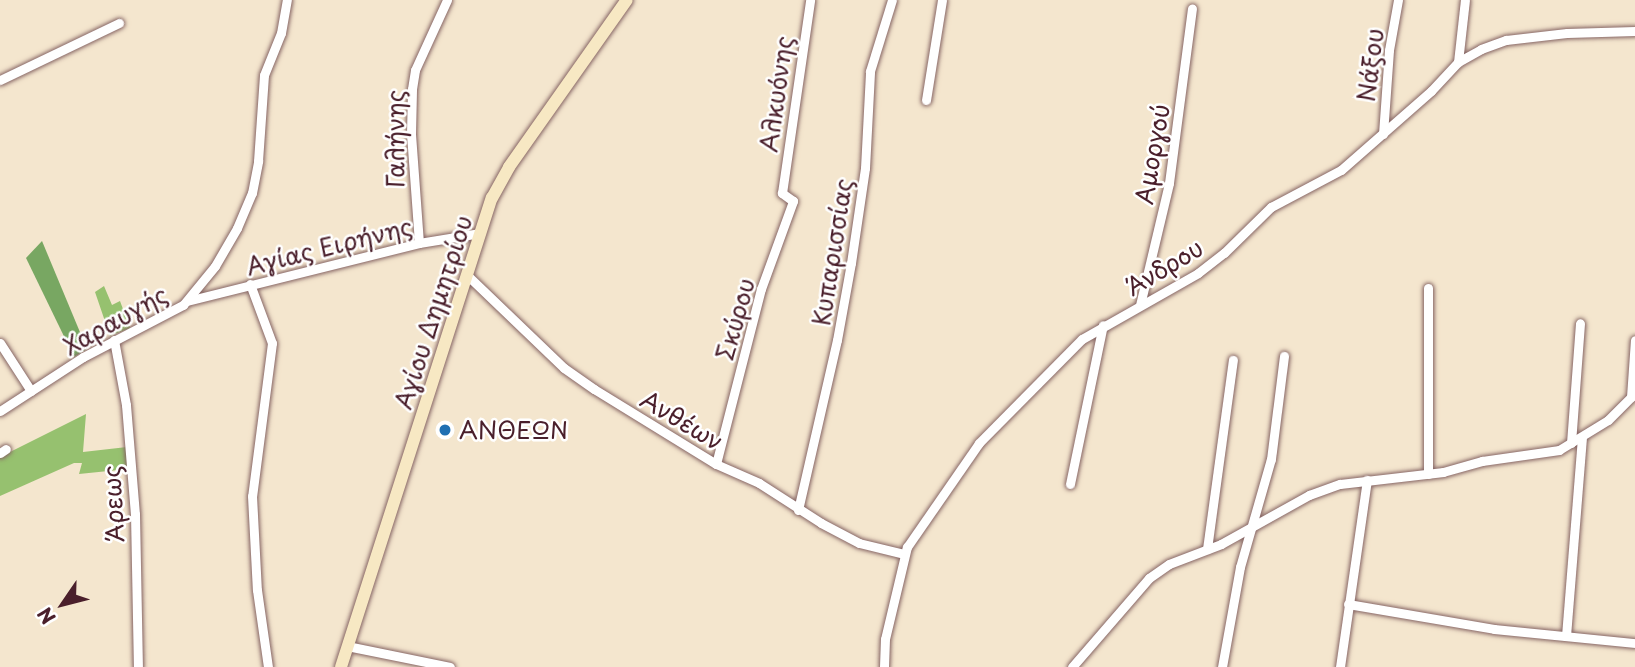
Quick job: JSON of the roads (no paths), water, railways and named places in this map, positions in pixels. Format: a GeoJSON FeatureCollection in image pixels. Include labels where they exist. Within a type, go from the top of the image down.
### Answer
{"type":"FeatureCollection","features":[{"type":"Feature","properties":{"kind":"street","name":"Χαραυγής"},"geometry":{"type":"LineString","coordinates":[[0,411],[114,340],[160,319],[187,301],[223,253],[252,193],[258,161],[264,75],[281,33],[287,0]]}},
{"type":"Feature","properties":{"kind":"street","name":"Γαλήνης"},"geometry":{"type":"LineString","coordinates":[[419,243],[411,134],[412,89],[421,56],[447,0]]}},
{"type":"Feature","properties":{"kind":"street","name":"Αγίου Δημητρίου"},"geometry":{"type":"LineString","coordinates":[[341,667],[492,198],[509,167],[627,0]]}},
{"type":"Feature","properties":{"kind":"street","name":"Αλκυόνης"},"geometry":{"type":"LineString","coordinates":[[782,193],[810,0]]}},
{"type":"Feature","properties":{"kind":"street","name":"Κυπαρισσίας"},"geometry":{"type":"LineString","coordinates":[[798,510],[823,406],[851,262],[865,168],[870,71],[892,0]]}},
{"type":"Feature","properties":{"kind":"street"},"geometry":{"type":"LineString","coordinates":[[926,100],[942,0]]}},
{"type":"Feature","properties":{"kind":"street","name":"Νάξου"},"geometry":{"type":"LineString","coordinates":[[1383,134],[1389,50],[1398,0]]}},
{"type":"Feature","properties":{"kind":"street"},"geometry":{"type":"LineString","coordinates":[[1458,62],[1465,0]]}},
{"type":"Feature","properties":{"kind":"street","name":"Αμοργού"},"geometry":{"type":"LineString","coordinates":[[1140,304],[1169,183],[1192,9]]}},
{"type":"Feature","properties":{"kind":"street"},"geometry":{"type":"LineString","coordinates":[[0,80],[119,23]]}},
{"type":"Feature","properties":{"kind":"street","name":"Άνδρου"},"geometry":{"type":"LineString","coordinates":[[884,667],[885,639],[904,554],[979,443],[1082,339],[1198,273],[1224,253],[1271,207],[1341,170],[1458,62],[1506,40],[1567,33],[1635,31]]}},
{"type":"Feature","properties":{"kind":"street","name":"Σκύρου"},"geometry":{"type":"LineString","coordinates":[[716,464],[761,289],[793,201],[782,193]]}},
{"type":"Feature","properties":{"kind":"street","name":"Αγίας Ειρήνης"},"geometry":{"type":"LineString","coordinates":[[187,301],[419,243],[480,233]]}},
{"type":"Feature","properties":{"kind":"street","name":"Ανθέων"},"geometry":{"type":"LineString","coordinates":[[467,275],[574,376],[716,464],[759,483],[798,510],[859,543],[904,554]]}},
{"type":"Feature","properties":{"kind":"street"},"geometry":{"type":"LineString","coordinates":[[250,284],[272,343],[252,496],[257,590],[268,667]]}},
{"type":"Feature","properties":{"kind":"street"},"geometry":{"type":"LineString","coordinates":[[1428,288],[1428,474]]}},
{"type":"Feature","properties":{"kind":"street"},"geometry":{"type":"LineString","coordinates":[[1571,443],[1580,323]]}},
{"type":"Feature","properties":{"kind":"street"},"geometry":{"type":"LineString","coordinates":[[1070,484],[1103,325]]}},
{"type":"Feature","properties":{"kind":"street","name":"Άρεως"},"geometry":{"type":"LineString","coordinates":[[114,340],[126,405],[135,514],[138,667]]}},
{"type":"Feature","properties":{"kind":"street"},"geometry":{"type":"LineString","coordinates":[[1072,667],[1127,607],[1149,578],[1169,564],[1208,549],[1309,495],[1340,484],[1428,474],[1482,461],[1559,450],[1582,438],[1608,420],[1633,395],[1635,340]]}},
{"type":"Feature","properties":{"kind":"street"},"geometry":{"type":"LineString","coordinates":[[0,343],[31,391]]}},
{"type":"Feature","properties":{"kind":"street"},"geometry":{"type":"LineString","coordinates":[[1222,667],[1240,567],[1254,525],[1270,459],[1284,356]]}},
{"type":"Feature","properties":{"kind":"street"},"geometry":{"type":"LineString","coordinates":[[1208,549],[1233,360]]}},
{"type":"Feature","properties":{"kind":"street"},"geometry":{"type":"LineString","coordinates":[[1566,636],[1582,438]]}},
{"type":"Feature","properties":{"kind":"street"},"geometry":{"type":"LineString","coordinates":[[1340,667],[1367,480]]}},
{"type":"Feature","properties":{"kind":"street"},"geometry":{"type":"LineString","coordinates":[[1348,604],[1494,629],[1635,643]]}},
{"type":"Feature","properties":{"kind":"street"},"geometry":{"type":"LineString","coordinates":[[347,646],[450,667]]}},
{"type":"Feature","properties":{"kind":"place","name":"ΑΝΘΕΩΝ"},"geometry":{"type":"Point","coordinates":[445,430]}}]}
